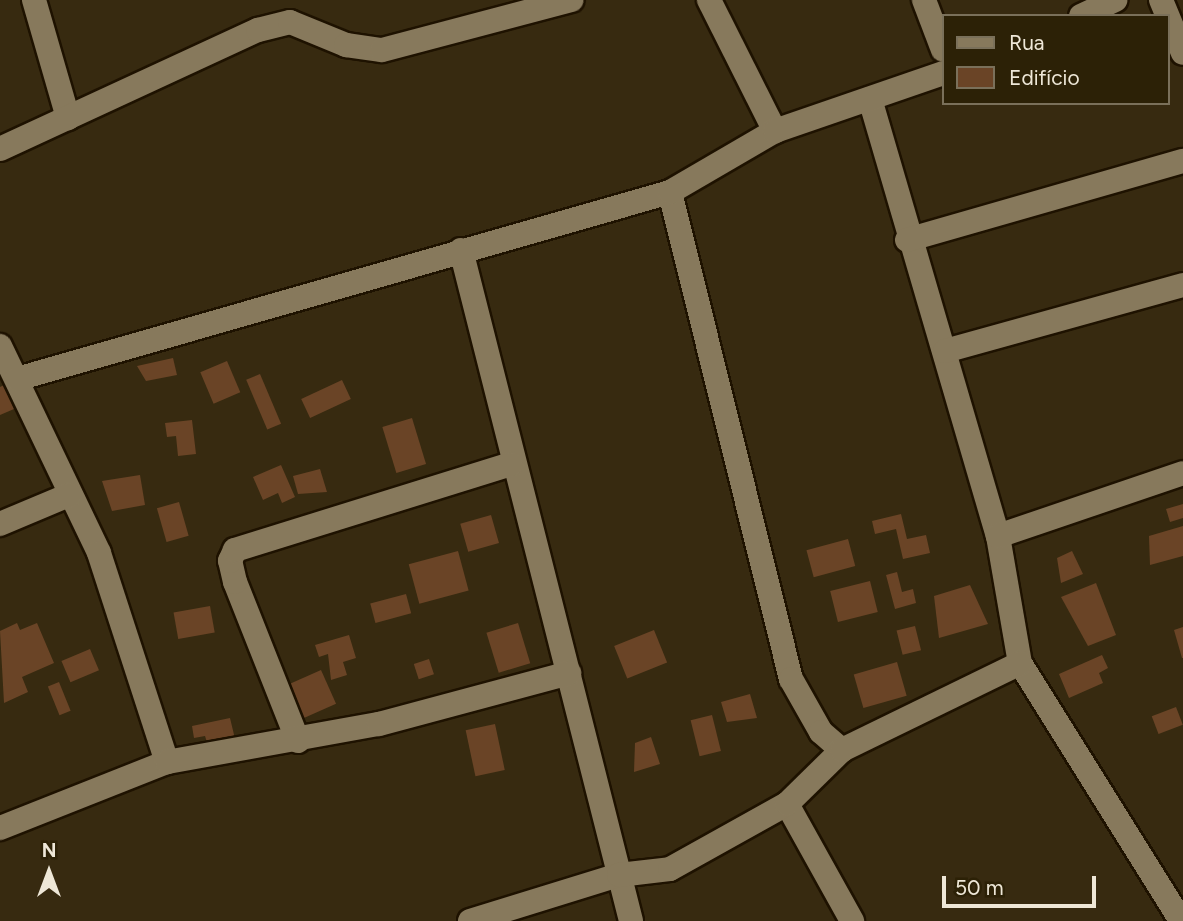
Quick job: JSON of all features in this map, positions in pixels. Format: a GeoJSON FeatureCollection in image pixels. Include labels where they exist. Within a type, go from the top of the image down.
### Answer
{"type":"FeatureCollection","features":[{"type":"Feature","properties":{"kind":"street"},"geometry":{"type":"LineString","coordinates":[[34,0],[68,118]]}},
{"type":"Feature","properties":{"kind":"street"},"geometry":{"type":"LineString","coordinates":[[0,149],[289,22],[346,45],[382,50],[571,0]]}},
{"type":"Feature","properties":{"kind":"street"},"geometry":{"type":"LineString","coordinates":[[709,0],[775,131]]}},
{"type":"Feature","properties":{"kind":"street"},"geometry":{"type":"LineString","coordinates":[[924,0],[942,47]]}},
{"type":"Feature","properties":{"kind":"street"},"geometry":{"type":"LineString","coordinates":[[1085,14],[1115,0]]}},
{"type":"Feature","properties":{"kind":"street"},"geometry":{"type":"LineString","coordinates":[[1169,19],[1183,53]]}},
{"type":"Feature","properties":{"kind":"street"},"geometry":{"type":"LineString","coordinates":[[17,379],[670,192],[775,131],[942,73]]}},
{"type":"Feature","properties":{"kind":"street"},"geometry":{"type":"LineString","coordinates":[[870,99],[907,240],[945,351],[998,536],[1020,663],[1181,921]]}},
{"type":"Feature","properties":{"kind":"street"},"geometry":{"type":"LineString","coordinates":[[907,240],[1183,161]]}},
{"type":"Feature","properties":{"kind":"street"},"geometry":{"type":"LineString","coordinates":[[670,192],[791,679],[821,732],[842,750]]}},
{"type":"Feature","properties":{"kind":"street"},"geometry":{"type":"LineString","coordinates":[[461,250],[511,464],[569,673],[619,875],[626,919]]}},
{"type":"Feature","properties":{"kind":"street"},"geometry":{"type":"LineString","coordinates":[[945,351],[1183,285]]}},
{"type":"Feature","properties":{"kind":"street"},"geometry":{"type":"LineString","coordinates":[[0,346],[125,623],[167,762]]}},
{"type":"Feature","properties":{"kind":"street"},"geometry":{"type":"LineString","coordinates":[[298,741],[236,582],[230,561],[236,550],[511,464]]}},
{"type":"Feature","properties":{"kind":"street"},"geometry":{"type":"LineString","coordinates":[[998,536],[1183,473]]}},
{"type":"Feature","properties":{"kind":"street"},"geometry":{"type":"LineString","coordinates":[[0,524],[69,495]]}},
{"type":"Feature","properties":{"kind":"street"},"geometry":{"type":"LineString","coordinates":[[470,921],[619,875],[670,869],[787,804],[842,750],[1020,663]]}},
{"type":"Feature","properties":{"kind":"street"},"geometry":{"type":"LineString","coordinates":[[0,828],[167,762],[298,741],[569,673]]}},
{"type":"Feature","properties":{"kind":"street"},"geometry":{"type":"LineString","coordinates":[[787,804],[852,921]]}},
{"type":"Feature","properties":{"kind":"building"},"geometry":{"type":"Polygon","coordinates":[[[173,358],[177,375],[146,381],[137,366],[173,358]]]}},
{"type":"Feature","properties":{"kind":"building"},"geometry":{"type":"Polygon","coordinates":[[[227,361],[240,392],[214,404],[200,372],[227,361]]]}},
{"type":"Feature","properties":{"kind":"building"},"geometry":{"type":"Polygon","coordinates":[[[260,374],[281,424],[267,430],[246,380],[260,374]]]}},
{"type":"Feature","properties":{"kind":"building"},"geometry":{"type":"Polygon","coordinates":[[[342,380],[351,399],[310,418],[301,399],[342,380]]]}},
{"type":"Feature","properties":{"kind":"building"},"geometry":{"type":"Polygon","coordinates":[[[4,385],[14,409],[0,415],[0,387],[4,385]]]}},
{"type":"Feature","properties":{"kind":"building"},"geometry":{"type":"Polygon","coordinates":[[[412,418],[426,464],[396,473],[382,427],[412,418]]]}},
{"type":"Feature","properties":{"kind":"building"},"geometry":{"type":"Polygon","coordinates":[[[192,420],[196,454],[178,456],[176,436],[167,437],[165,423],[192,420]]]}},
{"type":"Feature","properties":{"kind":"building"},"geometry":{"type":"Polygon","coordinates":[[[281,465],[295,497],[282,503],[278,493],[263,500],[253,477],[281,465]]]}},
{"type":"Feature","properties":{"kind":"building"},"geometry":{"type":"Polygon","coordinates":[[[320,469],[327,492],[298,494],[293,476],[320,469]]]}},
{"type":"Feature","properties":{"kind":"building"},"geometry":{"type":"Polygon","coordinates":[[[140,475],[145,505],[112,511],[102,481],[140,475]]]}},
{"type":"Feature","properties":{"kind":"building"},"geometry":{"type":"Polygon","coordinates":[[[179,502],[189,536],[167,542],[157,508],[179,502]]]}},
{"type":"Feature","properties":{"kind":"building"},"geometry":{"type":"Polygon","coordinates":[[[1183,504],[1183,518],[1170,522],[1166,509],[1183,504]]]}},
{"type":"Feature","properties":{"kind":"building"},"geometry":{"type":"Polygon","coordinates":[[[901,514],[907,539],[926,535],[930,553],[903,559],[896,529],[875,534],[872,521],[901,514]]]}},
{"type":"Feature","properties":{"kind":"building"},"geometry":{"type":"Polygon","coordinates":[[[491,515],[499,543],[468,552],[460,524],[491,515]]]}},
{"type":"Feature","properties":{"kind":"building"},"geometry":{"type":"Polygon","coordinates":[[[1183,526],[1183,556],[1150,565],[1149,536],[1183,526]]]}},
{"type":"Feature","properties":{"kind":"building"},"geometry":{"type":"Polygon","coordinates":[[[848,539],[855,566],[814,577],[806,550],[848,539]]]}},
{"type":"Feature","properties":{"kind":"building"},"geometry":{"type":"Polygon","coordinates":[[[458,551],[469,591],[419,604],[409,564],[458,551]]]}},
{"type":"Feature","properties":{"kind":"building"},"geometry":{"type":"Polygon","coordinates":[[[1072,551],[1083,574],[1061,583],[1057,558],[1072,551]]]}},
{"type":"Feature","properties":{"kind":"building"},"geometry":{"type":"Polygon","coordinates":[[[897,572],[902,592],[913,589],[916,603],[895,609],[886,575],[897,572]]]}},
{"type":"Feature","properties":{"kind":"building"},"geometry":{"type":"Polygon","coordinates":[[[870,581],[878,612],[838,622],[830,591],[870,581]]]}},
{"type":"Feature","properties":{"kind":"building"},"geometry":{"type":"Polygon","coordinates":[[[1096,583],[1116,635],[1088,646],[1061,597],[1096,583]]]}},
{"type":"Feature","properties":{"kind":"building"},"geometry":{"type":"Polygon","coordinates":[[[970,585],[988,624],[939,638],[934,596],[970,585]]]}},
{"type":"Feature","properties":{"kind":"building"},"geometry":{"type":"Polygon","coordinates":[[[406,594],[411,613],[375,623],[370,604],[406,594]]]}},
{"type":"Feature","properties":{"kind":"building"},"geometry":{"type":"Polygon","coordinates":[[[210,606],[215,633],[178,639],[174,612],[210,606]]]}},
{"type":"Feature","properties":{"kind":"building"},"geometry":{"type":"Polygon","coordinates":[[[17,623],[20,630],[37,623],[54,663],[22,677],[28,692],[4,703],[0,631],[17,623]]]}},
{"type":"Feature","properties":{"kind":"building"},"geometry":{"type":"Polygon","coordinates":[[[518,623],[530,663],[499,673],[486,633],[518,623]]]}},
{"type":"Feature","properties":{"kind":"building"},"geometry":{"type":"Polygon","coordinates":[[[915,626],[921,650],[903,655],[897,631],[915,626]]]}},
{"type":"Feature","properties":{"kind":"building"},"geometry":{"type":"Polygon","coordinates":[[[1183,627],[1183,658],[1182,658],[1174,630],[1183,627]]]}},
{"type":"Feature","properties":{"kind":"building"},"geometry":{"type":"Polygon","coordinates":[[[654,630],[667,662],[627,679],[614,646],[654,630]]]}},
{"type":"Feature","properties":{"kind":"building"},"geometry":{"type":"Polygon","coordinates":[[[349,635],[356,658],[343,662],[347,675],[331,680],[328,654],[319,657],[315,645],[349,635]]]}},
{"type":"Feature","properties":{"kind":"building"},"geometry":{"type":"Polygon","coordinates":[[[90,649],[99,670],[70,682],[61,661],[90,649]]]}},
{"type":"Feature","properties":{"kind":"building"},"geometry":{"type":"Polygon","coordinates":[[[1102,655],[1108,668],[1099,673],[1103,683],[1069,698],[1059,674],[1102,655]]]}},
{"type":"Feature","properties":{"kind":"building"},"geometry":{"type":"Polygon","coordinates":[[[429,659],[434,674],[419,679],[414,664],[429,659]]]}},
{"type":"Feature","properties":{"kind":"building"},"geometry":{"type":"Polygon","coordinates":[[[897,662],[907,696],[863,708],[854,674],[897,662]]]}},
{"type":"Feature","properties":{"kind":"building"},"geometry":{"type":"Polygon","coordinates":[[[321,670],[336,704],[302,719],[287,685],[321,670]]]}},
{"type":"Feature","properties":{"kind":"building"},"geometry":{"type":"Polygon","coordinates":[[[59,682],[71,711],[59,715],[48,686],[59,682]]]}},
{"type":"Feature","properties":{"kind":"building"},"geometry":{"type":"Polygon","coordinates":[[[750,694],[757,718],[727,722],[721,702],[750,694]]]}},
{"type":"Feature","properties":{"kind":"building"},"geometry":{"type":"Polygon","coordinates":[[[1176,707],[1183,725],[1159,734],[1152,716],[1176,707]]]}},
{"type":"Feature","properties":{"kind":"building"},"geometry":{"type":"Polygon","coordinates":[[[712,715],[721,751],[700,756],[691,720],[712,715]]]}},
{"type":"Feature","properties":{"kind":"building"},"geometry":{"type":"Polygon","coordinates":[[[230,718],[236,743],[209,749],[205,736],[194,738],[192,726],[230,718]]]}},
{"type":"Feature","properties":{"kind":"building"},"geometry":{"type":"Polygon","coordinates":[[[495,724],[505,770],[475,776],[466,730],[495,724]]]}},
{"type":"Feature","properties":{"kind":"building"},"geometry":{"type":"Polygon","coordinates":[[[651,737],[660,764],[634,772],[635,743],[651,737]]]}}]}
